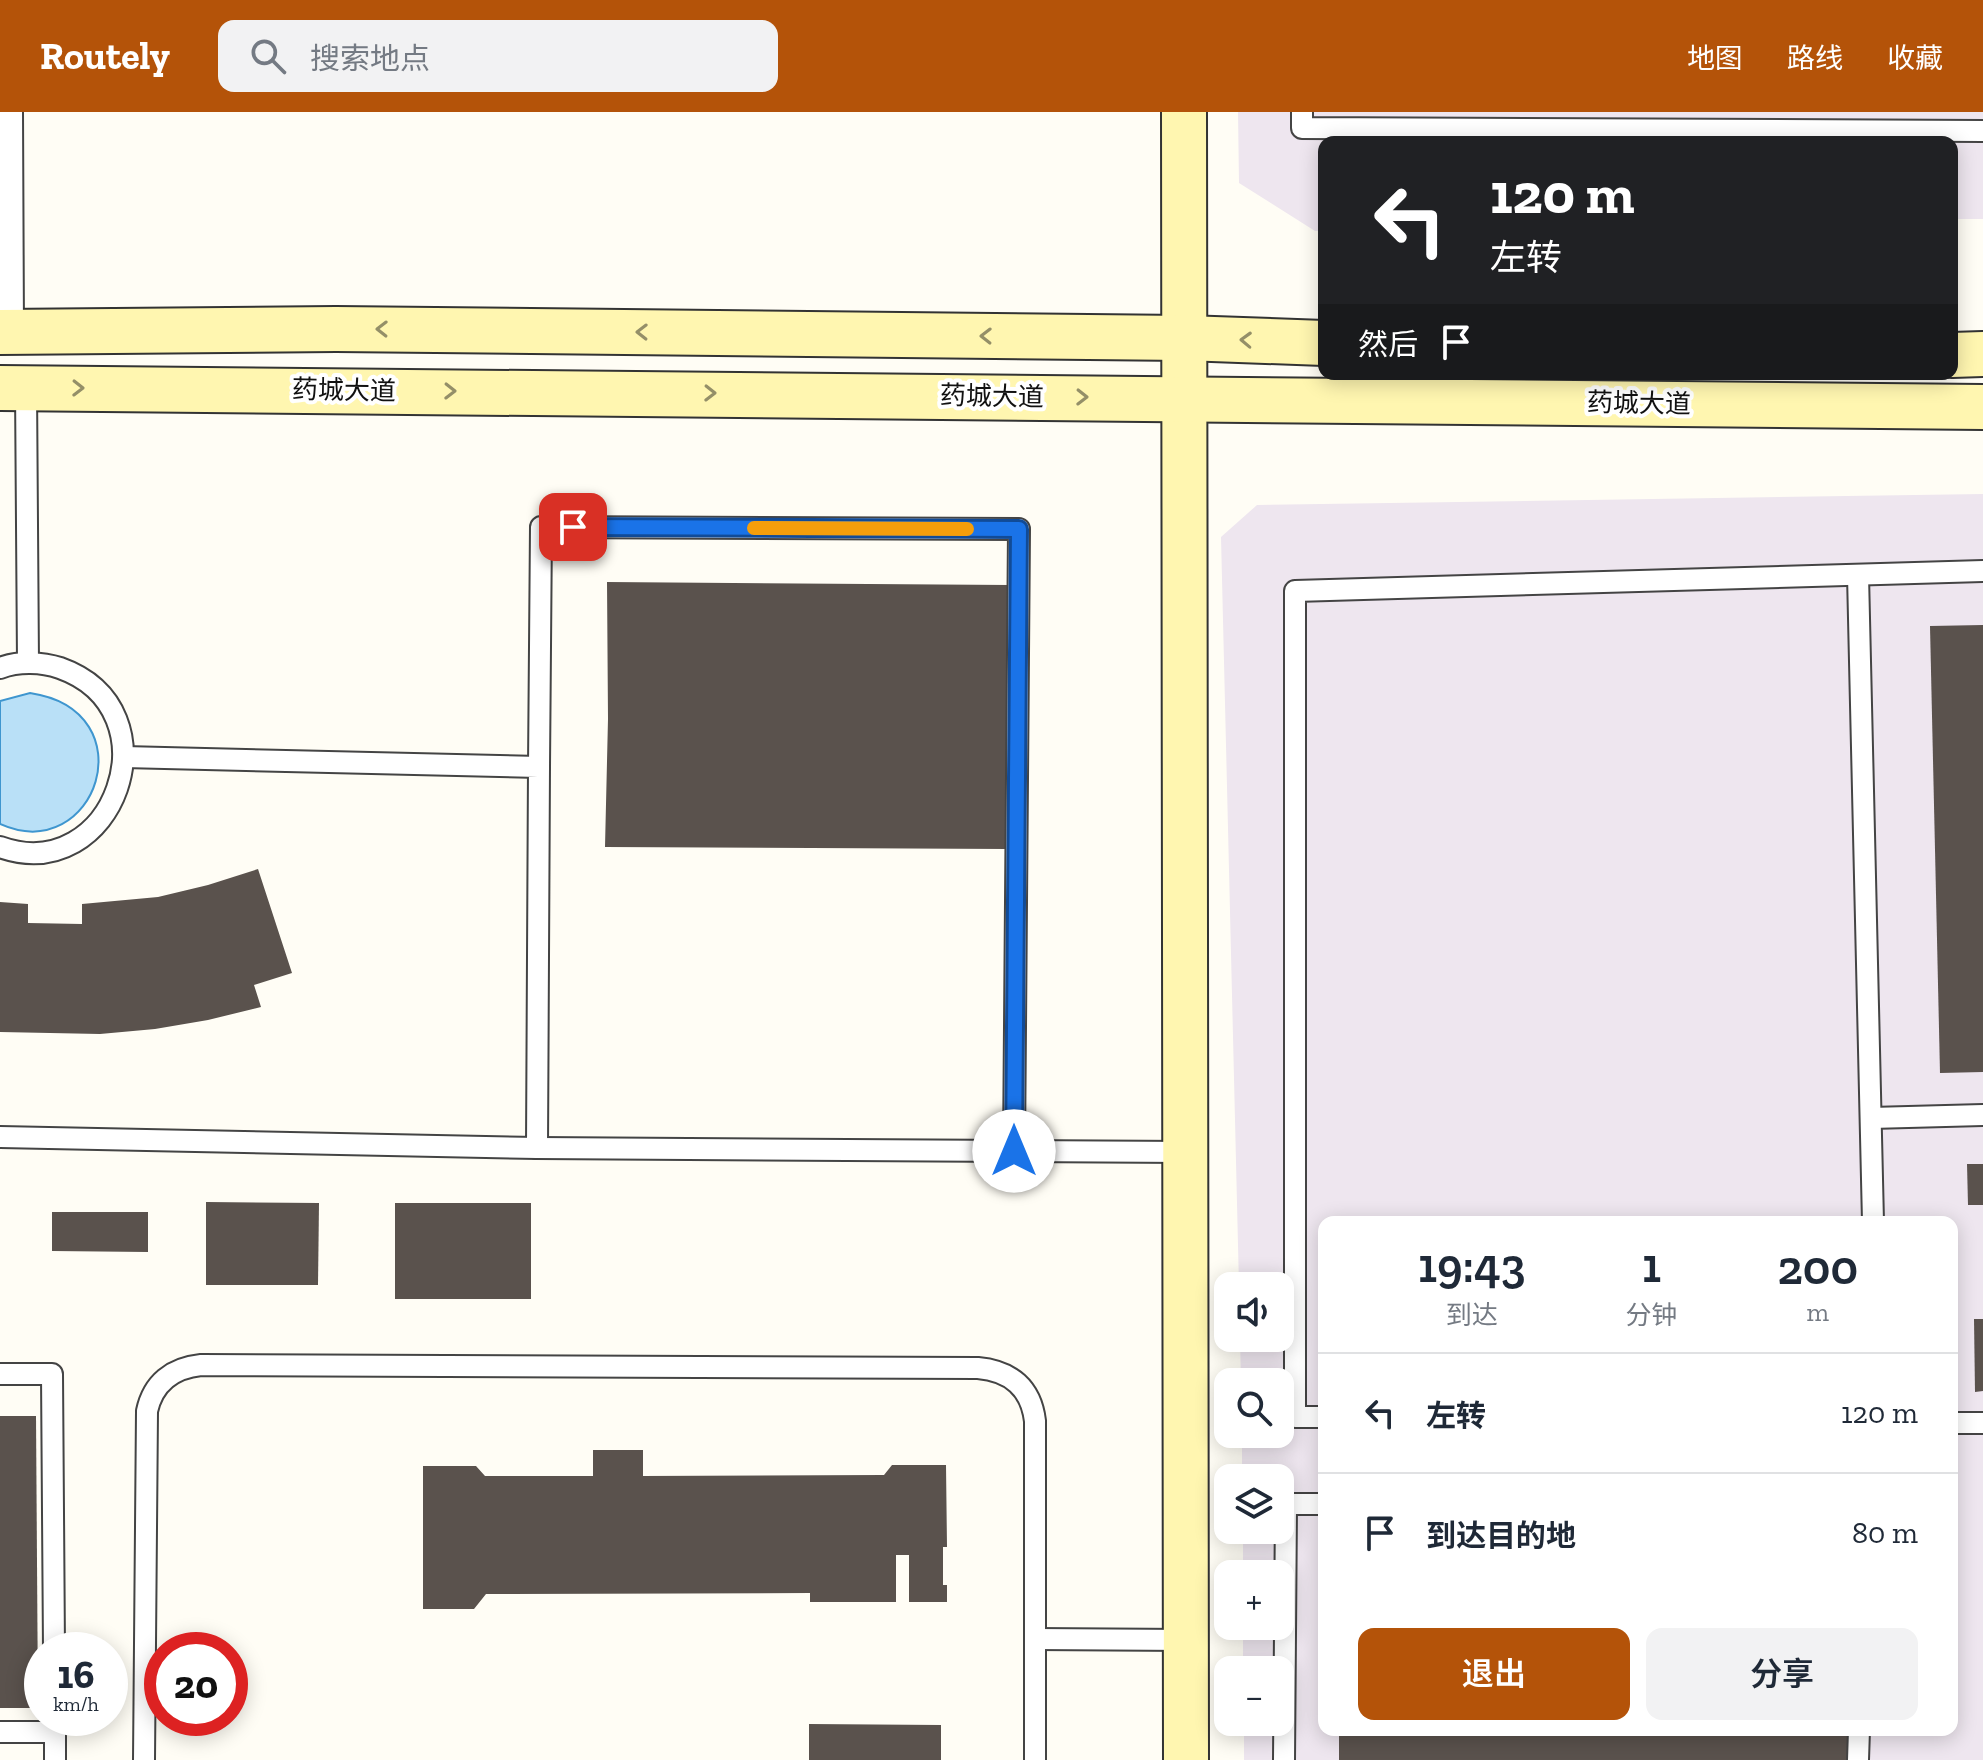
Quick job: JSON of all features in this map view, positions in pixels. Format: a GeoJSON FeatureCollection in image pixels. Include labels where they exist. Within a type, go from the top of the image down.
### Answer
{"type":"FeatureCollection","features":[{"type":"Feature","properties":{"kind":"main road"},"geometry":{"type":"LineString","coordinates":[[1184,112],[1186,1760]]}},
{"type":"Feature","properties":{"kind":"main road"},"geometry":{"type":"LineString","coordinates":[[2,332],[336,329],[1185,338],[1318,343]]}},
{"type":"Feature","properties":{"kind":"main road"},"geometry":{"type":"LineString","coordinates":[[1958,355],[1983,354]]}},
{"type":"Feature","properties":{"kind":"main road","name":"药城大道"},"geometry":{"type":"LineString","coordinates":[[13,388],[1983,407]]}},
{"type":"Feature","properties":{"kind":"street"},"geometry":{"type":"LineString","coordinates":[[2,332],[3,112]]}},
{"type":"Feature","properties":{"kind":"lane"},"geometry":{"type":"LineString","coordinates":[[1302,112],[1302,128],[1891,121],[1983,131]]}},
{"type":"Feature","properties":{"kind":"lane"},"geometry":{"type":"LineString","coordinates":[[13,388],[28,663]]}},
{"type":"Feature","properties":{"kind":"lane"},"geometry":{"type":"LineString","coordinates":[[537,1148],[541,527],[1019,529],[1014,1151]]}},
{"type":"Feature","properties":{"kind":"lane"},"geometry":{"type":"LineString","coordinates":[[1318,1417],[1295,1417],[1295,591],[1983,571]]}},
{"type":"Feature","properties":{"kind":"lane"},"geometry":{"type":"LineString","coordinates":[[1858,575],[1873,1216]]}},
{"type":"Feature","properties":{"kind":"lane"},"geometry":{"type":"LineString","coordinates":[[0,668],[28,663],[51,665],[72,673],[92,686],[107,702],[118,723],[124,757],[119,790],[94,828],[75,841],[54,849],[31,852],[0,847]]}},
{"type":"Feature","properties":{"kind":"lane"},"geometry":{"type":"LineString","coordinates":[[124,757],[539,767]]}},
{"type":"Feature","properties":{"kind":"lane"},"geometry":{"type":"LineString","coordinates":[[1871,1118],[1983,1115]]}},
{"type":"Feature","properties":{"kind":"lane"},"geometry":{"type":"LineString","coordinates":[[0,1137],[537,1148],[1186,1152]]}},
{"type":"Feature","properties":{"kind":"lane"},"geometry":{"type":"LineString","coordinates":[[144,1760],[147,1411],[155,1389],[163,1379],[187,1366],[994,1369],[1009,1375],[1021,1385],[1033,1409],[1035,1760]]}},
{"type":"Feature","properties":{"kind":"lane"},"geometry":{"type":"LineString","coordinates":[[0,1374],[52,1374],[54,1632]]}},
{"type":"Feature","properties":{"kind":"lane"},"geometry":{"type":"LineString","coordinates":[[1958,1423],[1983,1423]]}},
{"type":"Feature","properties":{"kind":"lane"},"geometry":{"type":"LineString","coordinates":[[1284,1760],[1286,1504],[1318,1504]]}},
{"type":"Feature","properties":{"kind":"lane"},"geometry":{"type":"LineString","coordinates":[[1035,1639],[1186,1640]]}},
{"type":"Feature","properties":{"kind":"lane"},"geometry":{"type":"LineString","coordinates":[[0,1732],[24,1729]]}},
{"type":"Feature","properties":{"kind":"lane"},"geometry":{"type":"LineString","coordinates":[[55,1736],[55,1760]]}},
{"type":"Feature","properties":{"kind":"lane"},"geometry":{"type":"LineString","coordinates":[[1858,1760],[1859,1736]]}},
{"type":"Feature","properties":{"kind":"shaded area"},"geometry":{"type":"Polygon","coordinates":[[[1238,112],[1983,112],[1983,219],[1958,219],[1958,136],[1318,136],[1318,231],[1239,183],[1238,112]]]}},
{"type":"Feature","properties":{"kind":"shaded area"},"geometry":{"type":"Polygon","coordinates":[[[1983,494],[1983,1760],[1244,1760],[1244,1736],[1294,1736],[1294,1656],[1243,1656],[1243,1640],[1294,1640],[1294,1560],[1243,1560],[1243,1544],[1294,1544],[1294,1464],[1242,1464],[1242,1448],[1294,1448],[1294,1368],[1241,1368],[1240,1352],[1294,1352],[1294,1272],[1239,1272],[1221,537],[1257,505],[1983,494]]]}},
{"type":"Feature","properties":{"kind":"water"},"geometry":{"type":"Polygon","coordinates":[[[30,693],[67,706],[89,727],[98,754],[96,781],[83,806],[62,824],[34,831],[0,824],[0,701],[30,693]]]}},
{"type":"Feature","properties":{"kind":"building"},"geometry":{"type":"Polygon","coordinates":[[[607,582],[1010,585],[1009,724],[1006,724],[1006,741],[1009,741],[1008,849],[605,847],[607,582]]]}},
{"type":"Feature","properties":{"kind":"building"},"geometry":{"type":"Polygon","coordinates":[[[1983,625],[1983,1072],[1940,1073],[1930,626],[1983,625]]]}},
{"type":"Feature","properties":{"kind":"building"},"geometry":{"type":"Polygon","coordinates":[[[258,869],[292,973],[254,985],[261,1007],[155,1029],[100,1034],[0,1032],[0,902],[28,904],[28,923],[82,924],[82,904],[158,897],[258,869]]]}},
{"type":"Feature","properties":{"kind":"building"},"geometry":{"type":"Polygon","coordinates":[[[1967,1164],[1983,1164],[1983,1205],[1968,1205],[1967,1164]]]}},
{"type":"Feature","properties":{"kind":"building"},"geometry":{"type":"Polygon","coordinates":[[[206,1202],[319,1203],[318,1285],[206,1285],[206,1202]]]}},
{"type":"Feature","properties":{"kind":"building"},"geometry":{"type":"Polygon","coordinates":[[[395,1203],[531,1203],[531,1299],[395,1299],[395,1203]]]}},
{"type":"Feature","properties":{"kind":"building"},"geometry":{"type":"Polygon","coordinates":[[[52,1212],[148,1212],[148,1252],[52,1251],[52,1212]]]}},
{"type":"Feature","properties":{"kind":"building"},"geometry":{"type":"Polygon","coordinates":[[[1974,1319],[1983,1319],[1983,1391],[1975,1392],[1974,1319]]]}},
{"type":"Feature","properties":{"kind":"building"},"geometry":{"type":"Polygon","coordinates":[[[0,1416],[36,1416],[37,1632],[24,1632],[24,1708],[0,1708],[0,1416]]]}},
{"type":"Feature","properties":{"kind":"building"},"geometry":{"type":"Polygon","coordinates":[[[593,1450],[643,1450],[643,1476],[884,1475],[892,1465],[946,1465],[947,1547],[943,1547],[943,1585],[947,1585],[947,1602],[909,1602],[909,1555],[896,1555],[896,1602],[810,1602],[810,1593],[486,1594],[474,1609],[423,1609],[423,1466],[476,1466],[485,1476],[593,1476],[593,1450]]]}},
{"type":"Feature","properties":{"kind":"building"},"geometry":{"type":"Polygon","coordinates":[[[809,1724],[941,1725],[941,1760],[809,1760],[809,1724]]]}},
{"type":"Feature","properties":{"kind":"building"},"geometry":{"type":"Polygon","coordinates":[[[1339,1736],[1849,1736],[1849,1760],[1339,1760],[1339,1736]]]}},
{"type":"Feature","properties":{"kind":"slow traffic"},"geometry":{"type":"LineString","coordinates":[[754,528],[967,529]]}},
{"type":"Feature","properties":{"kind":"route"},"geometry":{"type":"LineString","coordinates":[[573,527],[1019,529],[1014,1151]]}}]}
